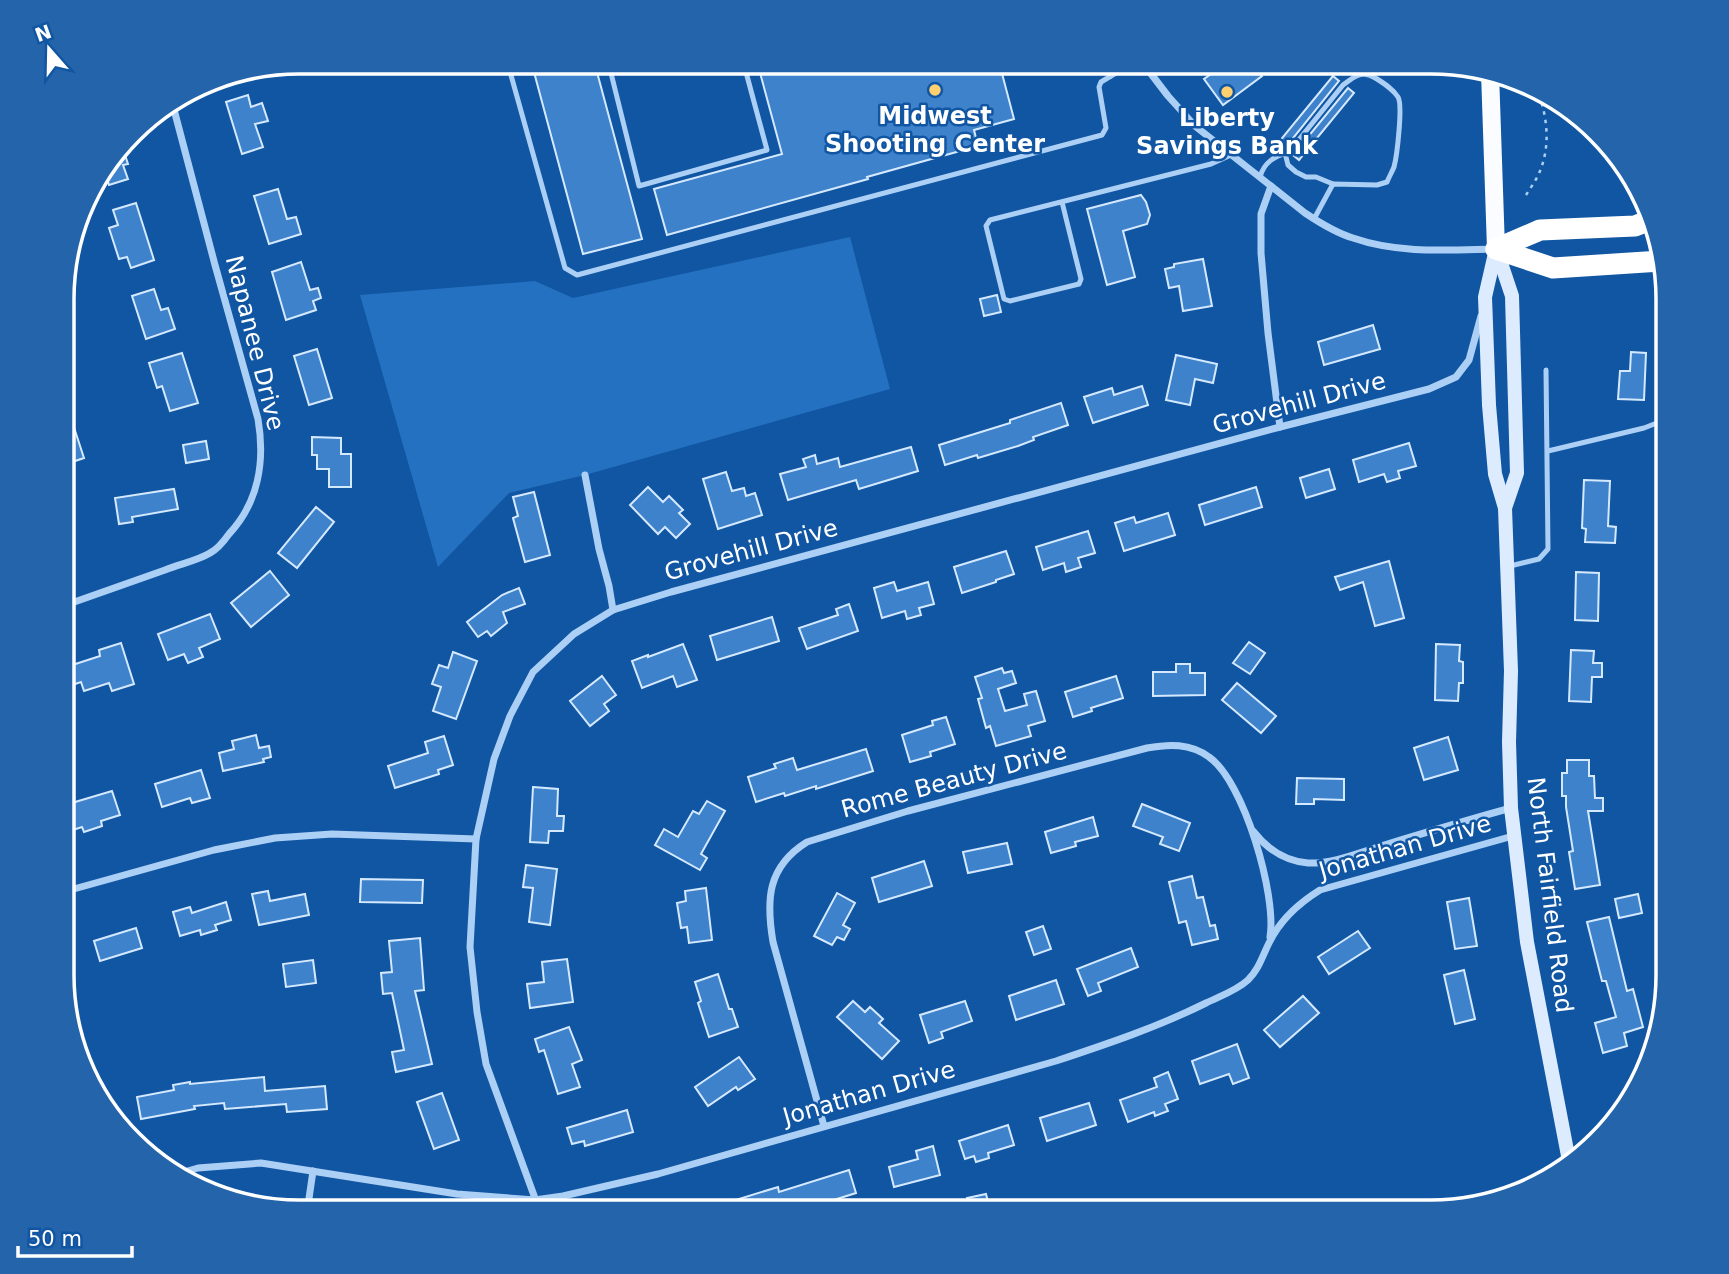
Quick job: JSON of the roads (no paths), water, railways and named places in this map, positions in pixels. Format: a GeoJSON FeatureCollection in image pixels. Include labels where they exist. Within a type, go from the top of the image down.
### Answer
{"type":"FeatureCollection","features":[{"type":"Feature","properties":{"kind":"highway"},"geometry":{"type":"LineString","coordinates":[[1496,249],[1540,230],[1635,226],[1642,223]]}},
{"type":"Feature","properties":{"kind":"highway"},"geometry":{"type":"LineString","coordinates":[[1496,249],[1553,268],[1652,262]]}},
{"type":"Feature","properties":{"kind":"main road","name":"North Fairfield Road"},"geometry":{"type":"LineString","coordinates":[[1490,82],[1496,249],[1485,297],[1494,474],[1505,508],[1513,836],[1527,942],[1568,1153]]}},
{"type":"Feature","properties":{"kind":"main road","name":"North Fairfield Road"},"geometry":{"type":"LineString","coordinates":[[1496,249],[1512,296],[1513,309],[1517,473],[1505,508]]}},
{"type":"Feature","properties":{"kind":"street"},"geometry":{"type":"LineString","coordinates":[[1151,74],[1195,126],[1324,225],[1351,238],[1376,245],[1442,251],[1496,249]]}},
{"type":"Feature","properties":{"kind":"street","name":"Napanee Drive"},"geometry":{"type":"LineString","coordinates":[[74,602],[210,553],[236,528],[244,516],[259,476],[261,438],[258,419],[175,112]]}},
{"type":"Feature","properties":{"kind":"street"},"geometry":{"type":"LineString","coordinates":[[1271,186],[1261,214],[1261,253],[1280,427]]}},
{"type":"Feature","properties":{"kind":"street","name":"Grovehill Drive"},"geometry":{"type":"LineString","coordinates":[[535,1200],[486,1064],[470,947],[477,839],[494,759],[510,716],[533,672],[574,634],[613,610],[685,588],[1429,389],[1456,377],[1469,360],[1485,297]]}},
{"type":"Feature","properties":{"kind":"street"},"geometry":{"type":"LineString","coordinates":[[585,475],[613,610]]}},
{"type":"Feature","properties":{"kind":"street","name":"Rome Beauty Drive"},"geometry":{"type":"LineString","coordinates":[[824,1126],[769,920],[769,895],[774,878],[784,861],[817,838],[908,811],[1147,748],[1168,744],[1182,745],[1208,755],[1231,782],[1249,824],[1271,905],[1272,926],[1268,944]]}},
{"type":"Feature","properties":{"kind":"street","name":"Jonathan Drive"},"geometry":{"type":"LineString","coordinates":[[1249,824],[1261,840],[1277,853],[1296,861],[1317,863],[1511,808]]}},
{"type":"Feature","properties":{"kind":"street"},"geometry":{"type":"LineString","coordinates":[[74,889],[214,850],[275,838],[332,834],[477,839]]}},
{"type":"Feature","properties":{"kind":"street","name":"Jonathan Drive"},"geometry":{"type":"LineString","coordinates":[[188,1171],[261,1163],[457,1194],[535,1200],[658,1174],[1056,1061],[1184,1014],[1245,982],[1259,966],[1277,929],[1304,900],[1320,890],[1513,836]]}},
{"type":"Feature","properties":{"kind":"street"},"geometry":{"type":"LineString","coordinates":[[309,1200],[313,1171]]}},
{"type":"Feature","properties":{"kind":"lane"},"geometry":{"type":"LineString","coordinates":[[511,74],[565,268],[577,275],[1102,135],[1106,128],[1099,87],[1101,82],[1114,74]]}},
{"type":"Feature","properties":{"kind":"lane"},"geometry":{"type":"LineString","coordinates":[[611,74],[639,186],[767,150],[747,74]]}},
{"type":"Feature","properties":{"kind":"lane"},"geometry":{"type":"LineString","coordinates":[[1259,177],[1267,163],[1277,156],[1284,153],[1289,152],[1343,85],[1353,78],[1369,75],[1390,88],[1400,99],[1396,158],[1387,182],[1377,185],[1333,184],[1316,177],[1306,177],[1289,165],[1284,153]]}},
{"type":"Feature","properties":{"kind":"lane"},"geometry":{"type":"LineString","coordinates":[[1062,202],[1081,279],[1079,284],[1010,301],[1004,299],[986,226],[990,220],[1211,164],[1231,155]]}},
{"type":"Feature","properties":{"kind":"lane"},"geometry":{"type":"LineString","coordinates":[[1314,219],[1333,184]]}},
{"type":"Feature","properties":{"kind":"lane"},"geometry":{"type":"LineString","coordinates":[[1507,566],[1539,559],[1548,549],[1546,370]]}},
{"type":"Feature","properties":{"kind":"lane"},"geometry":{"type":"LineString","coordinates":[[1548,451],[1655,424]]}},
{"type":"Feature","properties":{"kind":"place","name":"Midwest Shooting Center"},"geometry":{"type":"Point","coordinates":[935,90]}},
{"type":"Feature","properties":{"kind":"place","name":"Liberty Savings Bank"},"geometry":{"type":"Point","coordinates":[1227,92]}}]}
